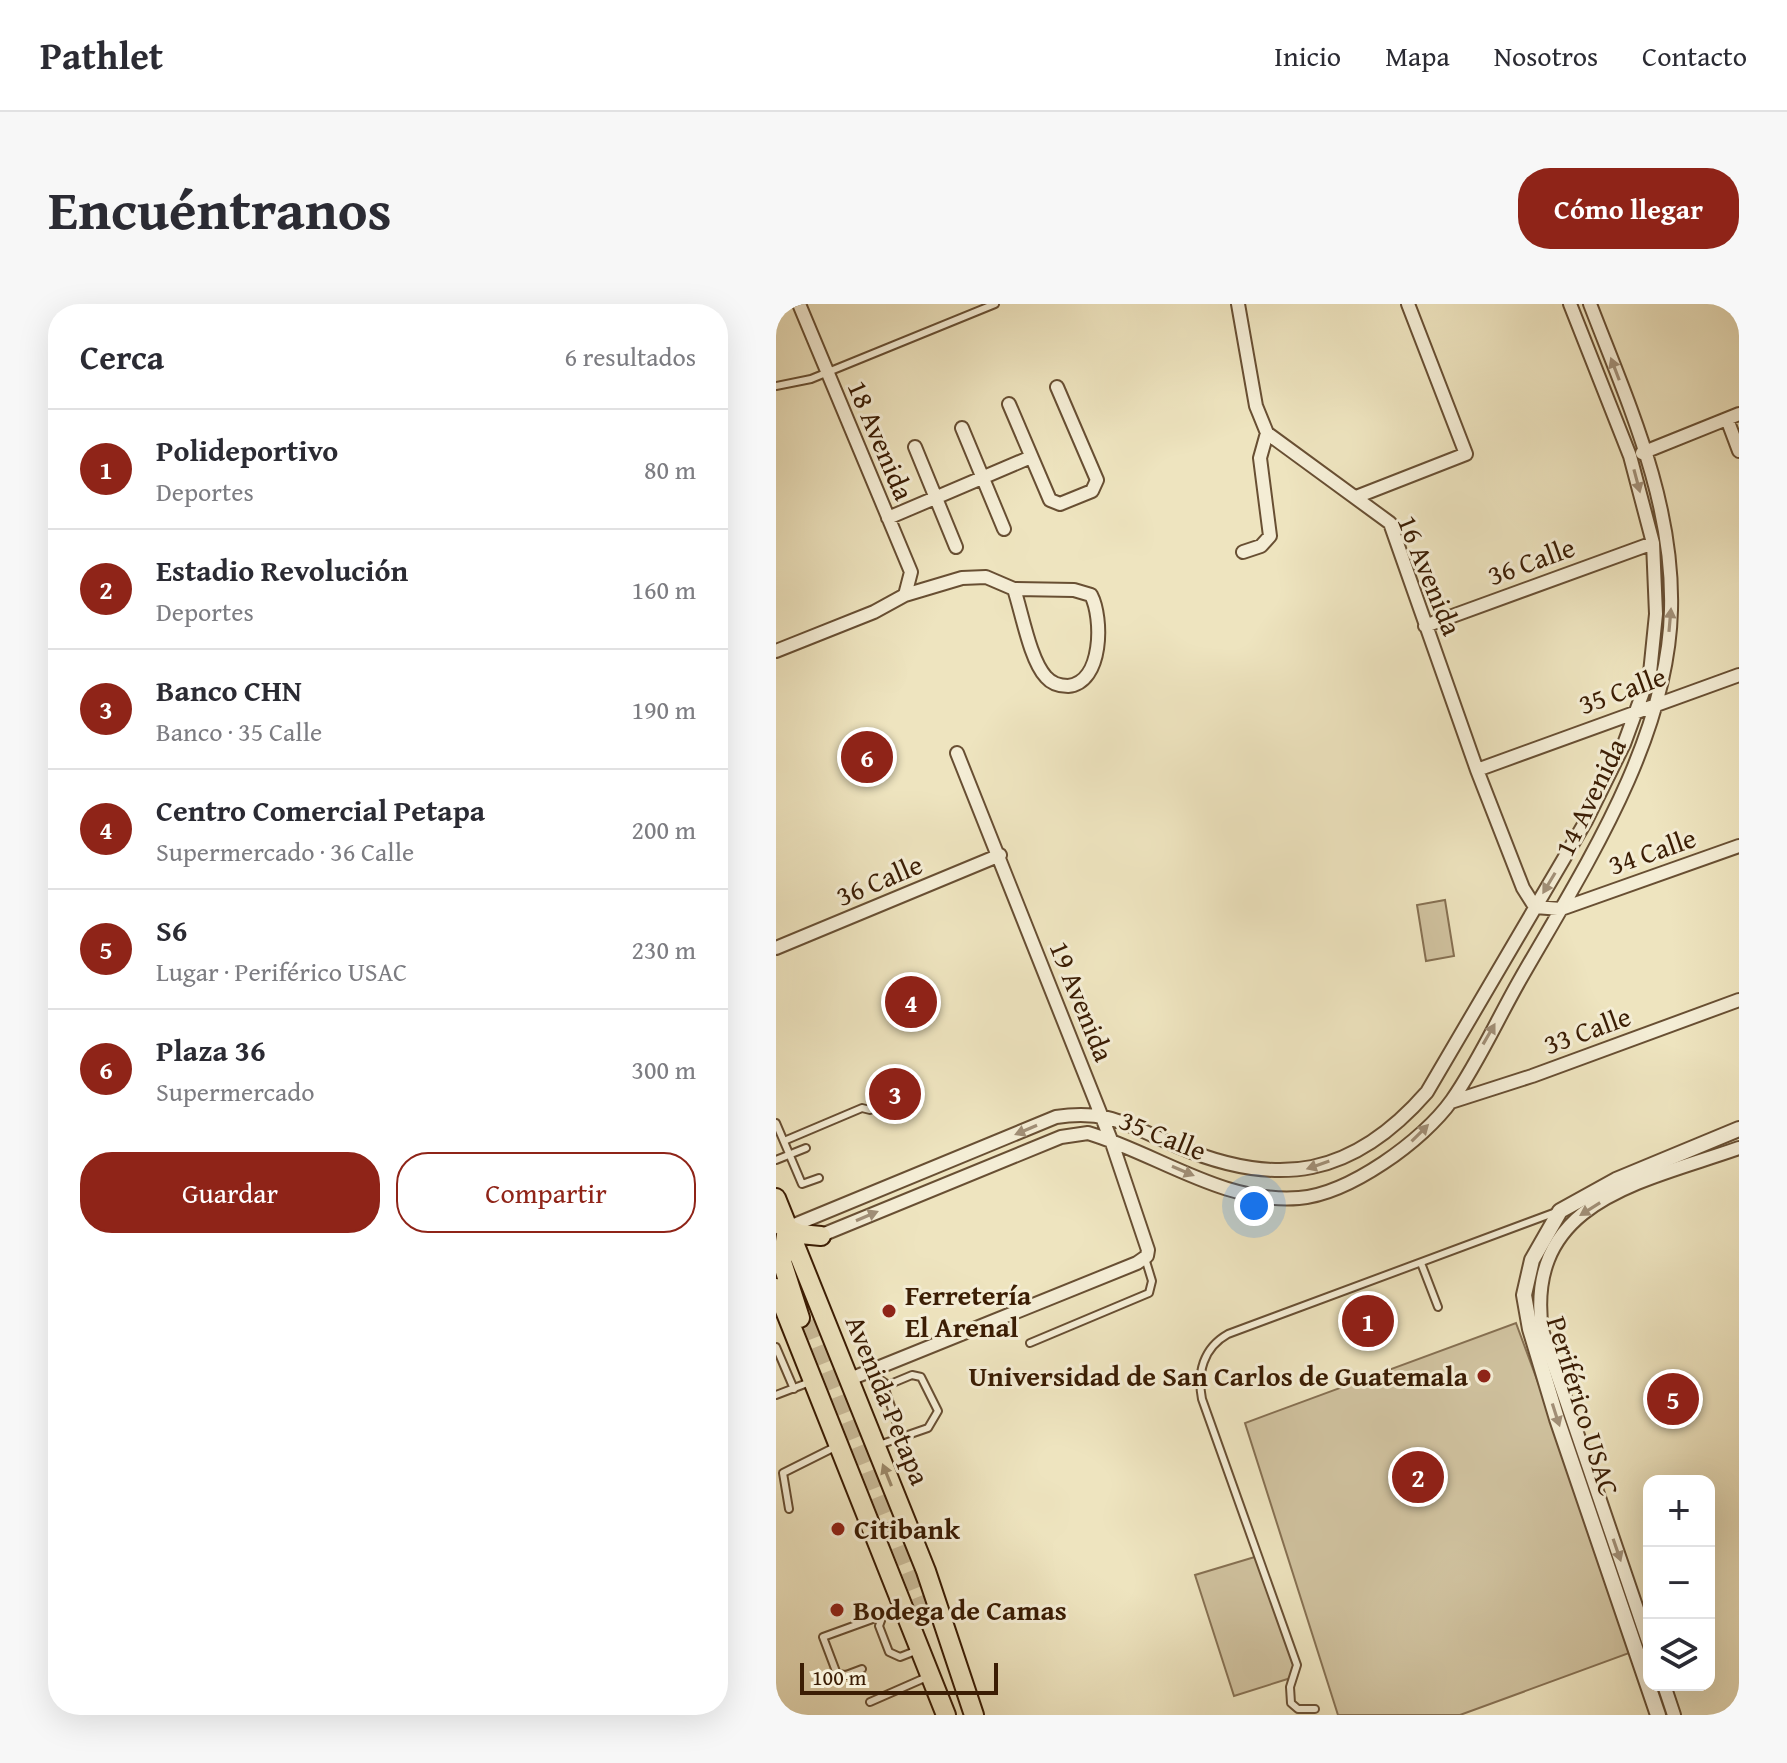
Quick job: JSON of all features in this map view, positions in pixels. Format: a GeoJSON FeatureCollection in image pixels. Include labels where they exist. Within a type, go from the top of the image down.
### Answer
{"type":"FeatureCollection","features":[{"type":"Feature","properties":{"kind":"main road","name":"Avenida Petapa"},"geometry":{"type":"LineString","coordinates":[[776,1198],[782,1226],[796,1247],[926,1571],[974,1715]]}},
{"type":"Feature","properties":{"kind":"main road"},"geometry":{"type":"LineString","coordinates":[[821,1236],[782,1226],[782,1262],[800,1320],[868,1491],[882,1557]]}},
{"type":"Feature","properties":{"kind":"main road"},"geometry":{"type":"LineString","coordinates":[[777,1295],[840,1445],[946,1715]]}},
{"type":"Feature","properties":{"kind":"main road"},"geometry":{"type":"LineString","coordinates":[[929,1618],[951,1653]]}},
{"type":"Feature","properties":{"kind":"street","name":"18 Avenida"},"geometry":{"type":"LineString","coordinates":[[799,304],[911,572],[905,595]]}},
{"type":"Feature","properties":{"kind":"street"},"geometry":{"type":"LineString","coordinates":[[1238,304],[1256,406],[1267,433],[1260,458],[1270,536],[1261,546],[1243,552]]}},
{"type":"Feature","properties":{"kind":"street"},"geometry":{"type":"LineString","coordinates":[[1356,497],[1466,454],[1408,304]]}},
{"type":"Feature","properties":{"kind":"street","name":"14 Avenida"},"geometry":{"type":"LineString","coordinates":[[1427,1092],[1586,821],[1636,714],[1650,673],[1656,614],[1653,543],[1630,456],[1570,304]]}},
{"type":"Feature","properties":{"kind":"street","name":"14 Avenida"},"geometry":{"type":"LineString","coordinates":[[1451,1102],[1561,909],[1637,757],[1657,705],[1665,672],[1671,611],[1669,540],[1646,451],[1590,304]]}},
{"type":"Feature","properties":{"kind":"street"},"geometry":{"type":"LineString","coordinates":[[1009,404],[1054,504],[1097,487],[1057,387]]}},
{"type":"Feature","properties":{"kind":"street"},"geometry":{"type":"LineString","coordinates":[[1630,456],[1733,416],[1739,451]]}},
{"type":"Feature","properties":{"kind":"street"},"geometry":{"type":"LineString","coordinates":[[962,428],[1004,529]]}},
{"type":"Feature","properties":{"kind":"street","name":"16 Avenida"},"geometry":{"type":"LineString","coordinates":[[1267,433],[1390,523],[1477,770],[1523,888],[1535,907]]}},
{"type":"Feature","properties":{"kind":"street"},"geometry":{"type":"LineString","coordinates":[[915,447],[956,547]]}},
{"type":"Feature","properties":{"kind":"street"},"geometry":{"type":"LineString","coordinates":[[888,518],[1031,457]]}},
{"type":"Feature","properties":{"kind":"street","name":"36 Calle"},"geometry":{"type":"LineString","coordinates":[[1425,626],[1653,543]]}},
{"type":"Feature","properties":{"kind":"street"},"geometry":{"type":"LineString","coordinates":[[776,651],[874,612],[905,595],[962,578],[986,577],[1014,589],[1074,590],[1091,595],[1098,608],[1095,654],[1092,669],[1084,680],[1058,686],[1039,669],[1014,589]]}},
{"type":"Feature","properties":{"kind":"street","name":"35 Calle"},"geometry":{"type":"LineString","coordinates":[[1477,770],[1739,675]]}},
{"type":"Feature","properties":{"kind":"street","name":"19 Avenida"},"geometry":{"type":"LineString","coordinates":[[957,753],[1111,1140],[1147,1244],[1146,1257]]}},
{"type":"Feature","properties":{"kind":"street","name":"34 Calle"},"geometry":{"type":"LineString","coordinates":[[1535,907],[1561,909],[1739,846]]}},
{"type":"Feature","properties":{"kind":"street","name":"36 Calle"},"geometry":{"type":"LineString","coordinates":[[776,948],[1000,855]]}},
{"type":"Feature","properties":{"kind":"street","name":"33 Calle"},"geometry":{"type":"LineString","coordinates":[[1451,1102],[1532,1076],[1739,1000]]}},
{"type":"Feature","properties":{"kind":"street","name":"35 Calle"},"geometry":{"type":"LineString","coordinates":[[782,1226],[1056,1117],[1101,1114],[1189,1151],[1247,1170],[1284,1173],[1309,1169],[1372,1144],[1402,1120],[1427,1092]]}},
{"type":"Feature","properties":{"kind":"street","name":"35 Calle"},"geometry":{"type":"LineString","coordinates":[[796,1247],[1061,1137],[1088,1133],[1239,1194],[1300,1198],[1353,1180],[1406,1147],[1451,1102]]}},
{"type":"Feature","properties":{"kind":"street"},"geometry":{"type":"LineString","coordinates":[[1560,1211],[1616,1180],[1739,1129]]}},
{"type":"Feature","properties":{"kind":"street","name":"Periférico USAC"},"geometry":{"type":"LineString","coordinates":[[1643,1626],[1542,1330],[1539,1305],[1542,1273],[1559,1235],[1581,1215],[1627,1187],[1739,1148]]}},
{"type":"Feature","properties":{"kind":"street","name":"Periférico USAC"},"geometry":{"type":"LineString","coordinates":[[1560,1211],[1532,1260],[1524,1295],[1530,1329],[1658,1715]]}},
{"type":"Feature","properties":{"kind":"street"},"geometry":{"type":"LineString","coordinates":[[850,1379],[1146,1257]]}},
{"type":"Feature","properties":{"kind":"street"},"geometry":{"type":"LineString","coordinates":[[1666,1691],[1674,1715]]}},
{"type":"Feature","properties":{"kind":"lane"},"geometry":{"type":"LineString","coordinates":[[776,386],[826,372],[995,304]]}},
{"type":"Feature","properties":{"kind":"lane"},"geometry":{"type":"LineString","coordinates":[[784,1141],[862,1108],[870,1110]]}},
{"type":"Feature","properties":{"kind":"lane"},"geometry":{"type":"LineString","coordinates":[[776,1123],[802,1184],[819,1178]]}},
{"type":"Feature","properties":{"kind":"lane"},"geometry":{"type":"LineString","coordinates":[[776,1160],[806,1148]]}},
{"type":"Feature","properties":{"kind":"lane"},"geometry":{"type":"LineString","coordinates":[[1315,1709],[1300,1712],[1291,1703],[1290,1687],[1297,1665],[1202,1399],[1200,1369],[1215,1343],[1228,1334],[1560,1211]]}},
{"type":"Feature","properties":{"kind":"lane"},"geometry":{"type":"LineString","coordinates":[[1030,1343],[1149,1293],[1152,1281],[1146,1257]]}},
{"type":"Feature","properties":{"kind":"lane"},"geometry":{"type":"LineString","coordinates":[[1421,1263],[1438,1307]]}},
{"type":"Feature","properties":{"kind":"lane"},"geometry":{"type":"LineString","coordinates":[[776,1347],[794,1389]]}},
{"type":"Feature","properties":{"kind":"lane"},"geometry":{"type":"LineString","coordinates":[[874,1369],[883,1383],[898,1427],[895,1439]]}},
{"type":"Feature","properties":{"kind":"lane"},"geometry":{"type":"LineString","coordinates":[[876,1446],[928,1428],[938,1411],[921,1377],[912,1375],[883,1383]]}},
{"type":"Feature","properties":{"kind":"lane"},"geometry":{"type":"LineString","coordinates":[[776,1395],[814,1381]]}},
{"type":"Feature","properties":{"kind":"lane"},"geometry":{"type":"LineString","coordinates":[[789,1509],[783,1473],[840,1445]]}},
{"type":"Feature","properties":{"kind":"lane"},"geometry":{"type":"LineString","coordinates":[[862,1669],[846,1675],[837,1674],[822,1639],[903,1608]]}},
{"type":"Feature","properties":{"kind":"lane"},"geometry":{"type":"LineString","coordinates":[[883,1615],[879,1626],[894,1657],[920,1649]]}},
{"type":"Feature","properties":{"kind":"lane"},"geometry":{"type":"LineString","coordinates":[[870,1702],[931,1676]]}},
{"type":"Feature","properties":{"kind":"shaded area"},"geometry":{"type":"Polygon","coordinates":[[[1445,900],[1454,956],[1426,961],[1417,905],[1445,900]]]}},
{"type":"Feature","properties":{"kind":"shaded area"},"geometry":{"type":"Polygon","coordinates":[[[1516,1323],[1593,1531],[1632,1652],[1460,1715],[1338,1715],[1245,1423],[1516,1323]]]}},
{"type":"Feature","properties":{"kind":"shaded area"},"geometry":{"type":"Polygon","coordinates":[[[1258,1556],[1297,1676],[1234,1696],[1195,1575],[1258,1556]]]}},
{"type":"Feature","properties":{"kind":"tunnel"},"geometry":{"type":"LineString","coordinates":[[791,1305],[801,1306],[813,1327],[929,1618]]}},
{"type":"Feature","properties":{"kind":"place","name":"Plaza 36"},"geometry":{"type":"Point","coordinates":[867,757]}},
{"type":"Feature","properties":{"kind":"place","name":"Centro Comercial Petapa"},"geometry":{"type":"Point","coordinates":[911,1002]}},
{"type":"Feature","properties":{"kind":"place","name":"Banco CHN"},"geometry":{"type":"Point","coordinates":[895,1094]}},
{"type":"Feature","properties":{"kind":"place","name":"Ferretería El Arenal"},"geometry":{"type":"Point","coordinates":[889,1311]}},
{"type":"Feature","properties":{"kind":"place","name":"Polideportivo"},"geometry":{"type":"Point","coordinates":[1368,1321]}},
{"type":"Feature","properties":{"kind":"place","name":"Universidad de San Carlos de Guatemala"},"geometry":{"type":"Point","coordinates":[1484,1376]}},
{"type":"Feature","properties":{"kind":"place","name":"S6"},"geometry":{"type":"Point","coordinates":[1673,1399]}},
{"type":"Feature","properties":{"kind":"place","name":"Estadio Revolución"},"geometry":{"type":"Point","coordinates":[1418,1477]}},
{"type":"Feature","properties":{"kind":"place","name":"Citibank"},"geometry":{"type":"Point","coordinates":[838,1529]}},
{"type":"Feature","properties":{"kind":"place","name":"Bodega de Camas"},"geometry":{"type":"Point","coordinates":[837,1610]}}]}
